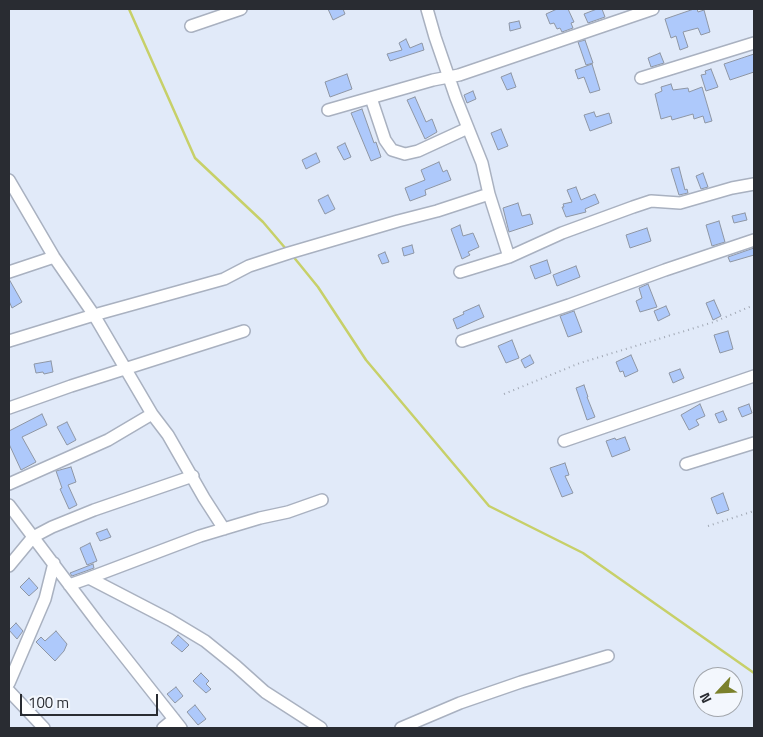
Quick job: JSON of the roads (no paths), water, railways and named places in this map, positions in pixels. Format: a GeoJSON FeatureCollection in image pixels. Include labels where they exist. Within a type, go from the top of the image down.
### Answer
{"type":"FeatureCollection","features":[{"type":"Feature","properties":{"kind":"street"},"geometry":{"type":"LineString","coordinates":[[191,26],[241,9]]}},
{"type":"Feature","properties":{"kind":"street"},"geometry":{"type":"LineString","coordinates":[[428,9],[449,77],[482,163],[489,194],[509,256]]}},
{"type":"Feature","properties":{"kind":"street"},"geometry":{"type":"LineString","coordinates":[[328,110],[433,80],[459,75],[653,9]]}},
{"type":"Feature","properties":{"kind":"street"},"geometry":{"type":"LineString","coordinates":[[642,78],[754,43]]}},
{"type":"Feature","properties":{"kind":"street"},"geometry":{"type":"LineString","coordinates":[[370,98],[385,140],[392,150],[398,152],[405,154],[418,151],[468,128]]}},
{"type":"Feature","properties":{"kind":"street"},"geometry":{"type":"LineString","coordinates":[[9,180],[54,257],[94,315],[152,414],[168,435],[224,529]]}},
{"type":"Feature","properties":{"kind":"street"},"geometry":{"type":"LineString","coordinates":[[460,272],[509,256],[562,232],[651,201],[680,203],[732,188],[754,184]]}},
{"type":"Feature","properties":{"kind":"street"},"geometry":{"type":"LineString","coordinates":[[9,341],[224,279],[249,266],[489,194]]}},
{"type":"Feature","properties":{"kind":"street"},"geometry":{"type":"LineString","coordinates":[[9,204],[20,199]]}},
{"type":"Feature","properties":{"kind":"street"},"geometry":{"type":"LineString","coordinates":[[462,341],[754,240]]}},
{"type":"Feature","properties":{"kind":"street"},"geometry":{"type":"LineString","coordinates":[[9,272],[54,257]]}},
{"type":"Feature","properties":{"kind":"street"},"geometry":{"type":"LineString","coordinates":[[9,408],[71,386],[244,331]]}},
{"type":"Feature","properties":{"kind":"street"},"geometry":{"type":"LineString","coordinates":[[564,442],[754,376]]}},
{"type":"Feature","properties":{"kind":"street"},"geometry":{"type":"LineString","coordinates":[[9,484],[108,440],[152,414]]}},
{"type":"Feature","properties":{"kind":"street"},"geometry":{"type":"LineString","coordinates":[[686,464],[754,443]]}},
{"type":"Feature","properties":{"kind":"street"},"geometry":{"type":"LineString","coordinates":[[9,566],[33,537],[52,527],[94,510],[193,476]]}},
{"type":"Feature","properties":{"kind":"street"},"geometry":{"type":"LineString","coordinates":[[69,584],[200,536],[260,518],[288,512],[322,500]]}},
{"type":"Feature","properties":{"kind":"street"},"geometry":{"type":"LineString","coordinates":[[9,505],[98,624],[177,724],[164,728]]}},
{"type":"Feature","properties":{"kind":"street"},"geometry":{"type":"LineString","coordinates":[[9,683],[45,600],[54,564]]}},
{"type":"Feature","properties":{"kind":"street"},"geometry":{"type":"LineString","coordinates":[[89,578],[170,620],[205,641],[265,692],[321,728]]}},
{"type":"Feature","properties":{"kind":"street"},"geometry":{"type":"LineString","coordinates":[[402,728],[460,703],[521,682],[608,656]]}},
{"type":"Feature","properties":{"kind":"street"},"geometry":{"type":"LineString","coordinates":[[9,691],[44,728]]}},
{"type":"Feature","properties":{"kind":"waterway"},"geometry":{"type":"LineString","coordinates":[[129,9],[195,158],[263,222],[286,249]]}},
{"type":"Feature","properties":{"kind":"waterway"},"geometry":{"type":"LineString","coordinates":[[292,255],[318,287],[366,360],[489,506],[583,553],[754,673]]}}]}
